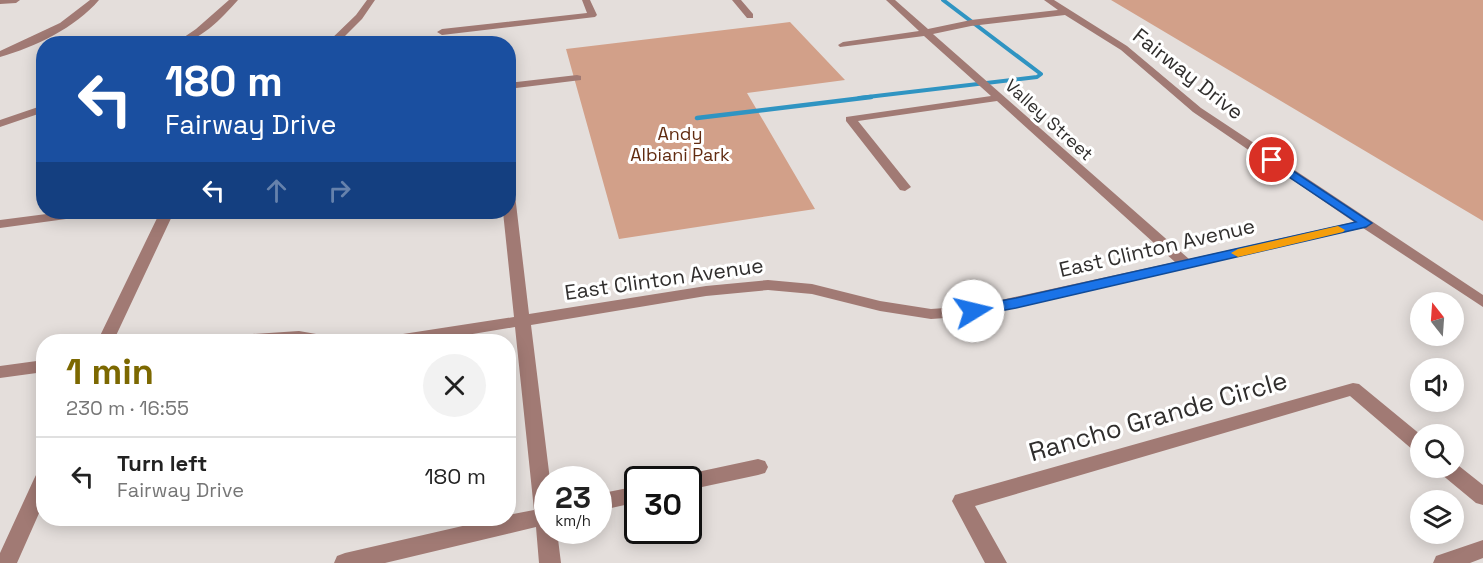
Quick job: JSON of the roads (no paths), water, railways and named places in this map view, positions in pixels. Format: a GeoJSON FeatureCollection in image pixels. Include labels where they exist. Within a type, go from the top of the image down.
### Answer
{"type":"FeatureCollection","features":[{"type":"Feature","properties":{"kind":"street"},"geometry":{"type":"LineString","coordinates":[[0,2],[16,0]]}},
{"type":"Feature","properties":{"kind":"street"},"geometry":{"type":"LineString","coordinates":[[38,36],[78,15],[95,0]]}},
{"type":"Feature","properties":{"kind":"street"},"geometry":{"type":"LineString","coordinates":[[191,36],[234,0]]}},
{"type":"Feature","properties":{"kind":"street"},"geometry":{"type":"LineString","coordinates":[[339,36],[359,17],[371,0]]}},
{"type":"Feature","properties":{"kind":"street"},"geometry":{"type":"LineString","coordinates":[[441,32],[592,15],[586,0]]}},
{"type":"Feature","properties":{"kind":"street"},"geometry":{"type":"LineString","coordinates":[[736,0],[750,16]]}},
{"type":"Feature","properties":{"kind":"street","name":"Valley Street"},"geometry":{"type":"LineString","coordinates":[[890,0],[1186,264]]}},
{"type":"Feature","properties":{"kind":"street","name":"Fairway Drive"},"geometry":{"type":"LineString","coordinates":[[1048,0],[1124,48],[1197,110],[1483,302]]}},
{"type":"Feature","properties":{"kind":"street"},"geometry":{"type":"LineString","coordinates":[[843,45],[971,23],[1067,12]]}},
{"type":"Feature","properties":{"kind":"street"},"geometry":{"type":"LineString","coordinates":[[0,54],[36,37]]}},
{"type":"Feature","properties":{"kind":"street"},"geometry":{"type":"LineString","coordinates":[[516,85],[577,78]]}},
{"type":"Feature","properties":{"kind":"street"},"geometry":{"type":"LineString","coordinates":[[905,187],[850,118],[998,98]]}},
{"type":"Feature","properties":{"kind":"street"},"geometry":{"type":"LineString","coordinates":[[0,124],[36,113]]}},
{"type":"Feature","properties":{"kind":"street"},"geometry":{"type":"LineString","coordinates":[[0,225],[41,219]]}},
{"type":"Feature","properties":{"kind":"street"},"geometry":{"type":"LineString","coordinates":[[109,334],[164,219]]}},
{"type":"Feature","properties":{"kind":"street"},"geometry":{"type":"LineString","coordinates":[[511,219],[540,466]]}},
{"type":"Feature","properties":{"kind":"street","name":"East Clinton Avenue"},"geometry":{"type":"LineString","coordinates":[[443,334],[706,291],[768,285],[812,289],[880,306],[931,314],[973,311],[1366,223]]}},
{"type":"Feature","properties":{"kind":"street"},"geometry":{"type":"LineString","coordinates":[[0,372],[36,367]]}},
{"type":"Feature","properties":{"kind":"street","name":"Rancho Grande Circle"},"geometry":{"type":"LineString","coordinates":[[996,563],[962,501],[1353,389],[1410,437]]}},
{"type":"Feature","properties":{"kind":"street"},"geometry":{"type":"LineString","coordinates":[[702,480],[758,467]]}},
{"type":"Feature","properties":{"kind":"street"},"geometry":{"type":"LineString","coordinates":[[1460,478],[1483,497]]}},
{"type":"Feature","properties":{"kind":"street"},"geometry":{"type":"LineString","coordinates":[[6,563],[36,497]]}},
{"type":"Feature","properties":{"kind":"street"},"geometry":{"type":"LineString","coordinates":[[516,522],[534,518]]}},
{"type":"Feature","properties":{"kind":"street"},"geometry":{"type":"LineString","coordinates":[[345,563],[500,526]]}},
{"type":"Feature","properties":{"kind":"street"},"geometry":{"type":"LineString","coordinates":[[548,544],[550,563]]}},
{"type":"Feature","properties":{"kind":"street"},"geometry":{"type":"LineString","coordinates":[[1444,563],[1483,549]]}},
{"type":"Feature","properties":{"kind":"waterway"},"geometry":{"type":"LineString","coordinates":[[859,98],[1037,77],[1041,74],[943,0]]}},
{"type":"Feature","properties":{"kind":"waterway"},"geometry":{"type":"LineString","coordinates":[[697,118],[871,97]]}},
{"type":"Feature","properties":{"kind":"park label","name":"Andy Albiani Park"},"geometry":{"type":"Point","coordinates":[680,144]}}]}
